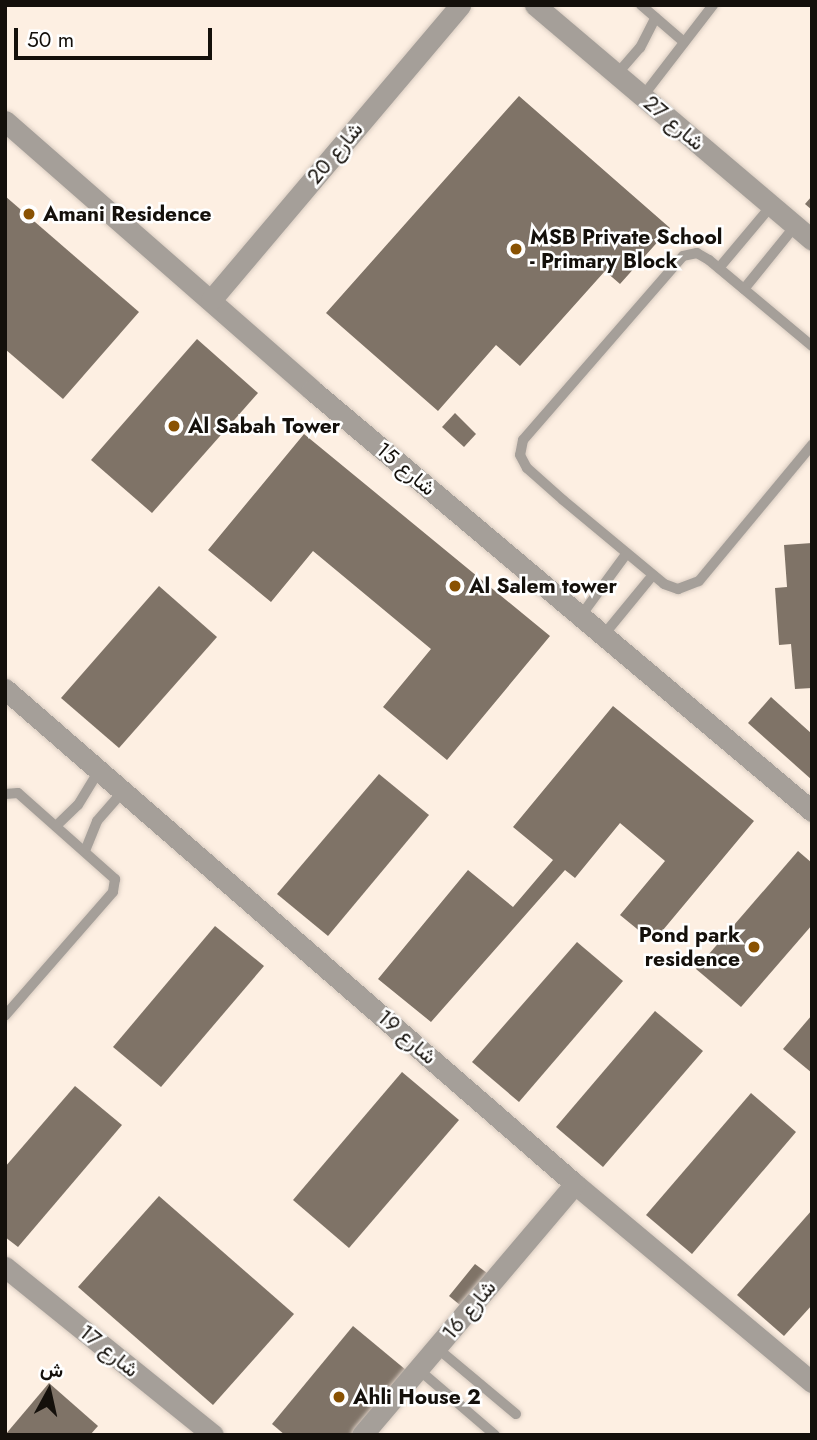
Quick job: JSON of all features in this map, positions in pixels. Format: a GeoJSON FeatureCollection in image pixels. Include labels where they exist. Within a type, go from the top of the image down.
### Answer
{"type":"FeatureCollection","features":[{"type":"Feature","properties":{"kind":"street","name":"شارع 20"},"geometry":{"type":"LineString","coordinates":[[211,300],[460,5]]}},
{"type":"Feature","properties":{"kind":"street","name":"شارع 27"},"geometry":{"type":"LineString","coordinates":[[535,5],[812,240]]}},
{"type":"Feature","properties":{"kind":"street","name":"شارع 15"},"geometry":{"type":"LineString","coordinates":[[5,121],[602,637],[812,811]]}},
{"type":"Feature","properties":{"kind":"street","name":"شارع 19"},"geometry":{"type":"LineString","coordinates":[[5,689],[125,789],[575,1184],[812,1382]]}},
{"type":"Feature","properties":{"kind":"street","name":"شارع 16"},"geometry":{"type":"LineString","coordinates":[[362,1435],[575,1184]]}},
{"type":"Feature","properties":{"kind":"street","name":"شارع 17"},"geometry":{"type":"LineString","coordinates":[[5,1267],[213,1435]]}},
{"type":"Feature","properties":{"kind":"lane"},"geometry":{"type":"LineString","coordinates":[[640,5],[684,41]]}},
{"type":"Feature","properties":{"kind":"lane"},"geometry":{"type":"LineString","coordinates":[[643,96],[713,5]]}},
{"type":"Feature","properties":{"kind":"lane"},"geometry":{"type":"LineString","coordinates":[[617,74],[640,48],[655,18]]}},
{"type":"Feature","properties":{"kind":"lane"},"geometry":{"type":"LineString","coordinates":[[719,268],[771,206]]}},
{"type":"Feature","properties":{"kind":"lane"},"geometry":{"type":"LineString","coordinates":[[744,289],[795,226]]}},
{"type":"Feature","properties":{"kind":"lane"},"geometry":{"type":"LineString","coordinates":[[812,346],[719,268],[697,253],[678,260],[520,447],[527,468],[653,575],[678,590],[699,581],[812,445]]}},
{"type":"Feature","properties":{"kind":"lane"},"geometry":{"type":"LineString","coordinates":[[580,617],[627,553]]}},
{"type":"Feature","properties":{"kind":"lane"},"geometry":{"type":"LineString","coordinates":[[602,637],[653,575]]}},
{"type":"Feature","properties":{"kind":"lane"},"geometry":{"type":"LineString","coordinates":[[56,826],[78,805],[100,769]]}},
{"type":"Feature","properties":{"kind":"lane"},"geometry":{"type":"LineString","coordinates":[[85,850],[97,821],[125,789]]}},
{"type":"Feature","properties":{"kind":"lane"},"geometry":{"type":"LineString","coordinates":[[5,794],[18,793],[112,874],[113,891],[5,1016]]}},
{"type":"Feature","properties":{"kind":"lane"},"geometry":{"type":"LineString","coordinates":[[437,1348],[516,1414]]}},
{"type":"Feature","properties":{"kind":"lane"},"geometry":{"type":"LineString","coordinates":[[418,1369],[495,1435]]}},
{"type":"Feature","properties":{"kind":"building","name":"MSB Private School - Primary Block"},"geometry":{"type":"Polygon","coordinates":[[[519,96],[670,228],[620,284],[605,271],[520,366],[496,345],[438,411],[326,313],[519,96]]]}},
{"type":"Feature","properties":{"kind":"building"},"geometry":{"type":"Polygon","coordinates":[[[5,196],[139,312],[63,399],[5,349],[5,196]]]}},
{"type":"Feature","properties":{"kind":"building"},"geometry":{"type":"Polygon","coordinates":[[[812,196],[812,210],[805,204],[812,196]]]}},
{"type":"Feature","properties":{"kind":"building","name":"Al Sabah Tower"},"geometry":{"type":"Polygon","coordinates":[[[197,339],[258,393],[152,513],[91,460],[197,339]]]}},
{"type":"Feature","properties":{"kind":"building"},"geometry":{"type":"Polygon","coordinates":[[[455,413],[476,434],[464,447],[442,427],[455,413]]]}},
{"type":"Feature","properties":{"kind":"building"},"geometry":{"type":"Polygon","coordinates":[[[304,434],[550,636],[447,760],[383,707],[431,649],[313,551],[271,602],[208,550],[304,434]]]}},
{"type":"Feature","properties":{"kind":"building"},"geometry":{"type":"Polygon","coordinates":[[[812,543],[812,688],[795,689],[791,644],[779,645],[775,588],[787,587],[784,545],[812,543]]]}},
{"type":"Feature","properties":{"kind":"building"},"geometry":{"type":"Polygon","coordinates":[[[159,586],[217,637],[119,748],[61,698],[159,586]]]}},
{"type":"Feature","properties":{"kind":"building"},"geometry":{"type":"Polygon","coordinates":[[[771,697],[812,734],[812,780],[748,723],[771,697]]]}},
{"type":"Feature","properties":{"kind":"building"},"geometry":{"type":"Polygon","coordinates":[[[613,706],[754,821],[653,942],[620,915],[665,861],[620,823],[575,878],[565,870],[431,1022],[378,979],[468,870],[513,907],[553,860],[513,827],[613,706]]]}},
{"type":"Feature","properties":{"kind":"building"},"geometry":{"type":"Polygon","coordinates":[[[379,774],[429,815],[328,936],[277,894],[379,774]]]}},
{"type":"Feature","properties":{"kind":"building","name":"Pond park residence"},"geometry":{"type":"Polygon","coordinates":[[[798,851],[812,863],[812,925],[741,1007],[696,969],[798,851]]]}},
{"type":"Feature","properties":{"kind":"building"},"geometry":{"type":"Polygon","coordinates":[[[215,926],[264,966],[161,1087],[113,1047],[215,926]]]}},
{"type":"Feature","properties":{"kind":"building"},"geometry":{"type":"Polygon","coordinates":[[[577,942],[623,981],[519,1102],[472,1062],[577,942]]]}},
{"type":"Feature","properties":{"kind":"building"},"geometry":{"type":"Polygon","coordinates":[[[655,1011],[703,1051],[603,1167],[556,1127],[655,1011]]]}},
{"type":"Feature","properties":{"kind":"building"},"geometry":{"type":"Polygon","coordinates":[[[812,1015],[812,1073],[783,1049],[812,1015]]]}},
{"type":"Feature","properties":{"kind":"building"},"geometry":{"type":"Polygon","coordinates":[[[402,1072],[459,1120],[349,1248],[293,1200],[402,1072]]]}},
{"type":"Feature","properties":{"kind":"building"},"geometry":{"type":"Polygon","coordinates":[[[75,1086],[122,1125],[18,1247],[5,1237],[5,1167],[75,1086]]]}},
{"type":"Feature","properties":{"kind":"building"},"geometry":{"type":"Polygon","coordinates":[[[751,1093],[796,1132],[692,1254],[646,1215],[751,1093]]]}},
{"type":"Feature","properties":{"kind":"building"},"geometry":{"type":"Polygon","coordinates":[[[159,1196],[294,1314],[213,1405],[78,1287],[159,1196]]]}},
{"type":"Feature","properties":{"kind":"building"},"geometry":{"type":"Polygon","coordinates":[[[812,1210],[812,1305],[784,1336],[737,1295],[812,1210]]]}},
{"type":"Feature","properties":{"kind":"building"},"geometry":{"type":"Polygon","coordinates":[[[475,1264],[487,1273],[460,1305],[449,1296],[475,1264]]]}},
{"type":"Feature","properties":{"kind":"building","name":"Ahli House 2"},"geometry":{"type":"Polygon","coordinates":[[[353,1326],[406,1370],[352,1435],[285,1435],[272,1424],[353,1326]]]}},
{"type":"Feature","properties":{"kind":"building"},"geometry":{"type":"Polygon","coordinates":[[[49,1383],[98,1426],[90,1435],[5,1435],[49,1383]]]}},
{"type":"Feature","properties":{"kind":"place","name":"Amani Residence"},"geometry":{"type":"Point","coordinates":[29,214]}},
{"type":"Feature","properties":{"kind":"place","name":"MSB Private School - Primary Block"},"geometry":{"type":"Point","coordinates":[516,249]}},
{"type":"Feature","properties":{"kind":"place","name":"Al Sabah Tower"},"geometry":{"type":"Point","coordinates":[174,426]}},
{"type":"Feature","properties":{"kind":"place","name":"Al Salem tower"},"geometry":{"type":"Point","coordinates":[455,586]}},
{"type":"Feature","properties":{"kind":"place","name":"Pond park residence"},"geometry":{"type":"Point","coordinates":[754,947]}},
{"type":"Feature","properties":{"kind":"place","name":"Ahli House 2"},"geometry":{"type":"Point","coordinates":[339,1397]}}]}
